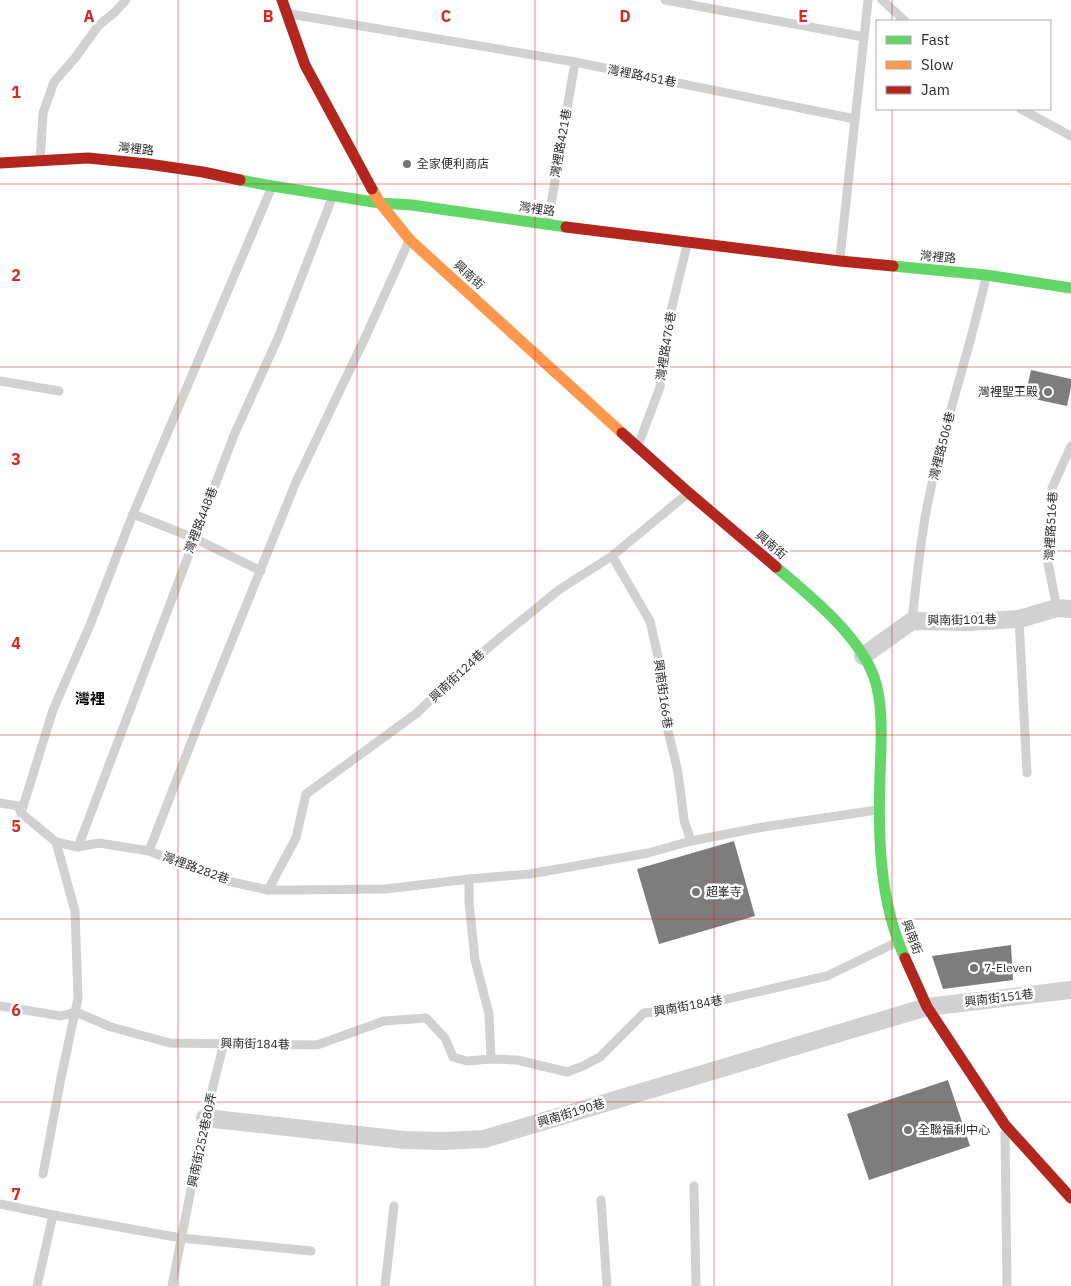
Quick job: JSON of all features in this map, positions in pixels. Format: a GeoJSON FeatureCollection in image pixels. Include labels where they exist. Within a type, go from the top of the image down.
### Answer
{"type":"FeatureCollection","features":[{"type":"Feature","properties":{"kind":"street","name":"興南街"},"geometry":{"type":"LineString","coordinates":[[282,0],[305,65],[331,114],[380,202],[410,240],[689,493],[823,608],[840,625],[863,656],[874,677],[879,700],[881,728],[879,810],[882,861],[887,902],[897,941],[926,1007],[1005,1125],[1071,1198]]}},
{"type":"Feature","properties":{"kind":"street","name":"灣裡路"},"geometry":{"type":"LineString","coordinates":[[0,162],[88,158],[148,164],[333,196],[412,205],[548,225],[840,261],[986,275],[1071,288]]}},
{"type":"Feature","properties":{"kind":"street","name":"興南街101巷"},"geometry":{"type":"LineString","coordinates":[[863,656],[912,621],[968,622],[1019,619],[1064,609]]}},
{"type":"Feature","properties":{"kind":"street","name":"興南街151巷"},"geometry":{"type":"LineString","coordinates":[[926,1007],[1071,990]]}},
{"type":"Feature","properties":{"kind":"street","name":"興南街190巷"},"geometry":{"type":"LineString","coordinates":[[206,1118],[404,1140],[484,1139],[926,1007]]}},
{"type":"Feature","properties":{"kind":"lane"},"geometry":{"type":"LineString","coordinates":[[40,160],[43,113],[54,82],[75,58],[98,26],[126,0]]}},
{"type":"Feature","properties":{"kind":"lane"},"geometry":{"type":"LineString","coordinates":[[665,0],[864,37]]}},
{"type":"Feature","properties":{"kind":"lane"},"geometry":{"type":"LineString","coordinates":[[840,261],[868,0]]}},
{"type":"Feature","properties":{"kind":"lane"},"geometry":{"type":"LineString","coordinates":[[882,0],[904,20]]}},
{"type":"Feature","properties":{"kind":"lane","name":"灣裡路451巷"},"geometry":{"type":"LineString","coordinates":[[286,13],[575,62],[855,119]]}},
{"type":"Feature","properties":{"kind":"lane","name":"灣裡路421巷"},"geometry":{"type":"LineString","coordinates":[[548,225],[575,62]]}},
{"type":"Feature","properties":{"kind":"lane"},"geometry":{"type":"LineString","coordinates":[[1022,110],[1071,136]]}},
{"type":"Feature","properties":{"kind":"lane"},"geometry":{"type":"LineString","coordinates":[[21,813],[53,710],[90,625],[133,514],[272,186]]}},
{"type":"Feature","properties":{"kind":"lane","name":"灣裡路448巷"},"geometry":{"type":"LineString","coordinates":[[78,847],[234,435],[278,338],[333,196]]}},
{"type":"Feature","properties":{"kind":"lane"},"geometry":{"type":"LineString","coordinates":[[149,851],[296,482],[410,240]]}},
{"type":"Feature","properties":{"kind":"lane","name":"灣裡路476巷"},"geometry":{"type":"LineString","coordinates":[[638,447],[660,387],[663,354],[670,315],[687,242]]}},
{"type":"Feature","properties":{"kind":"lane","name":"灣裡路506巷"},"geometry":{"type":"LineString","coordinates":[[912,621],[927,507],[962,369],[978,316],[986,275]]}},
{"type":"Feature","properties":{"kind":"lane"},"geometry":{"type":"LineString","coordinates":[[0,381],[59,391]]}},
{"type":"Feature","properties":{"kind":"lane","name":"灣裡路516巷"},"geometry":{"type":"LineString","coordinates":[[1064,609],[1047,558],[1052,488],[1071,446]]}},
{"type":"Feature","properties":{"kind":"lane","name":"興南街124巷"},"geometry":{"type":"LineString","coordinates":[[268,890],[296,838],[306,794],[417,713],[458,673],[506,632],[560,589],[612,556],[689,493]]}},
{"type":"Feature","properties":{"kind":"lane"},"geometry":{"type":"LineString","coordinates":[[133,514],[194,538],[260,571]]}},
{"type":"Feature","properties":{"kind":"lane","name":"興南街166巷"},"geometry":{"type":"LineString","coordinates":[[612,556],[650,621],[661,670],[663,710],[678,772],[684,820],[691,841]]}},
{"type":"Feature","properties":{"kind":"lane"},"geometry":{"type":"LineString","coordinates":[[1019,619],[1027,773]]}},
{"type":"Feature","properties":{"kind":"lane","name":"灣裡路282巷"},"geometry":{"type":"LineString","coordinates":[[0,803],[18,806],[21,813],[56,842],[78,847],[99,843],[149,851],[223,880],[268,890],[386,889],[468,880]]}},
{"type":"Feature","properties":{"kind":"lane"},"geometry":{"type":"LineString","coordinates":[[491,1059],[489,1014],[475,960],[468,880],[530,874],[648,853],[691,841],[763,827],[879,810]]}},
{"type":"Feature","properties":{"kind":"lane"},"geometry":{"type":"LineString","coordinates":[[42,1174],[78,998],[75,912],[56,842]]}},
{"type":"Feature","properties":{"kind":"lane","name":"興南街184巷"},"geometry":{"type":"LineString","coordinates":[[0,1006],[61,1016],[76,1012],[111,1027],[170,1043],[317,1045],[384,1021],[426,1018],[445,1038],[453,1057],[467,1061],[491,1059],[518,1060],[567,1072],[600,1058],[644,1013],[688,1008],[827,976],[897,941]]}},
{"type":"Feature","properties":{"kind":"lane","name":"興南街252巷80弄"},"geometry":{"type":"LineString","coordinates":[[172,1286],[206,1118],[224,1043]]}},
{"type":"Feature","properties":{"kind":"lane"},"geometry":{"type":"LineString","coordinates":[[1005,1125],[1007,1286]]}},
{"type":"Feature","properties":{"kind":"lane"},"geometry":{"type":"LineString","coordinates":[[694,1186],[696,1286]]}},
{"type":"Feature","properties":{"kind":"lane"},"geometry":{"type":"LineString","coordinates":[[602,1200],[607,1286]]}},
{"type":"Feature","properties":{"kind":"lane"},"geometry":{"type":"LineString","coordinates":[[0,1204],[181,1238],[311,1251]]}},
{"type":"Feature","properties":{"kind":"lane"},"geometry":{"type":"LineString","coordinates":[[385,1286],[394,1206]]}},
{"type":"Feature","properties":{"kind":"lane"},"geometry":{"type":"LineString","coordinates":[[37,1286],[53,1215]]}},
{"type":"Feature","properties":{"kind":"building","name":"灣裡聖王殿"},"geometry":{"type":"Polygon","coordinates":[[[1031,370],[1071,379],[1067,406],[1025,397],[1031,370]]]}},
{"type":"Feature","properties":{"kind":"building","name":"超峯寺"},"geometry":{"type":"Polygon","coordinates":[[[734,841],[755,916],[659,944],[637,869],[734,841]]]}},
{"type":"Feature","properties":{"kind":"building","name":"7-Eleven"},"geometry":{"type":"Polygon","coordinates":[[[1011,945],[1013,980],[943,989],[932,956],[1011,945]]]}},
{"type":"Feature","properties":{"kind":"building","name":"全聯福利中心"},"geometry":{"type":"Polygon","coordinates":[[[948,1080],[970,1146],[869,1180],[847,1114],[948,1080]]]}},
{"type":"Feature","properties":{"kind":"traffic: fast"},"geometry":{"type":"LineString","coordinates":[[240,180],[380,203],[412,205],[566,227]]}},
{"type":"Feature","properties":{"kind":"traffic: fast"},"geometry":{"type":"LineString","coordinates":[[893,266],[986,275],[1071,288]]}},
{"type":"Feature","properties":{"kind":"traffic: fast"},"geometry":{"type":"LineString","coordinates":[[776,567],[818,603],[845,631],[867,661],[874,677],[879,700],[881,725],[879,821],[882,868],[890,914],[905,958]]}},
{"type":"Feature","properties":{"kind":"traffic: slow"},"geometry":{"type":"LineString","coordinates":[[372,189],[380,203],[410,240],[622,433]]}},
{"type":"Feature","properties":{"kind":"traffic: jam"},"geometry":{"type":"LineString","coordinates":[[282,0],[305,65],[372,189]]}},
{"type":"Feature","properties":{"kind":"traffic: jam"},"geometry":{"type":"LineString","coordinates":[[0,163],[88,158],[148,164],[203,172],[240,180]]}},
{"type":"Feature","properties":{"kind":"traffic: jam"},"geometry":{"type":"LineString","coordinates":[[566,227],[893,266]]}},
{"type":"Feature","properties":{"kind":"traffic: jam"},"geometry":{"type":"LineString","coordinates":[[622,433],[776,567]]}},
{"type":"Feature","properties":{"kind":"traffic: jam"},"geometry":{"type":"LineString","coordinates":[[905,958],[927,1007],[1005,1125],[1071,1198]]}},
{"type":"Feature","properties":{"kind":"place","name":"全家便利商店"},"geometry":{"type":"Point","coordinates":[407,164]}},
{"type":"Feature","properties":{"kind":"place","name":"灣裡聖王殿"},"geometry":{"type":"Point","coordinates":[1048,392]}},
{"type":"Feature","properties":{"kind":"place","name":"超峯寺"},"geometry":{"type":"Point","coordinates":[696,892]}},
{"type":"Feature","properties":{"kind":"place","name":"7-Eleven"},"geometry":{"type":"Point","coordinates":[974,968]}},
{"type":"Feature","properties":{"kind":"place","name":"全聯福利中心"},"geometry":{"type":"Point","coordinates":[908,1130]}},
{"type":"Feature","properties":{"kind":"district","name":"灣裡"},"geometry":{"type":"Point","coordinates":[90,699]}}]}
